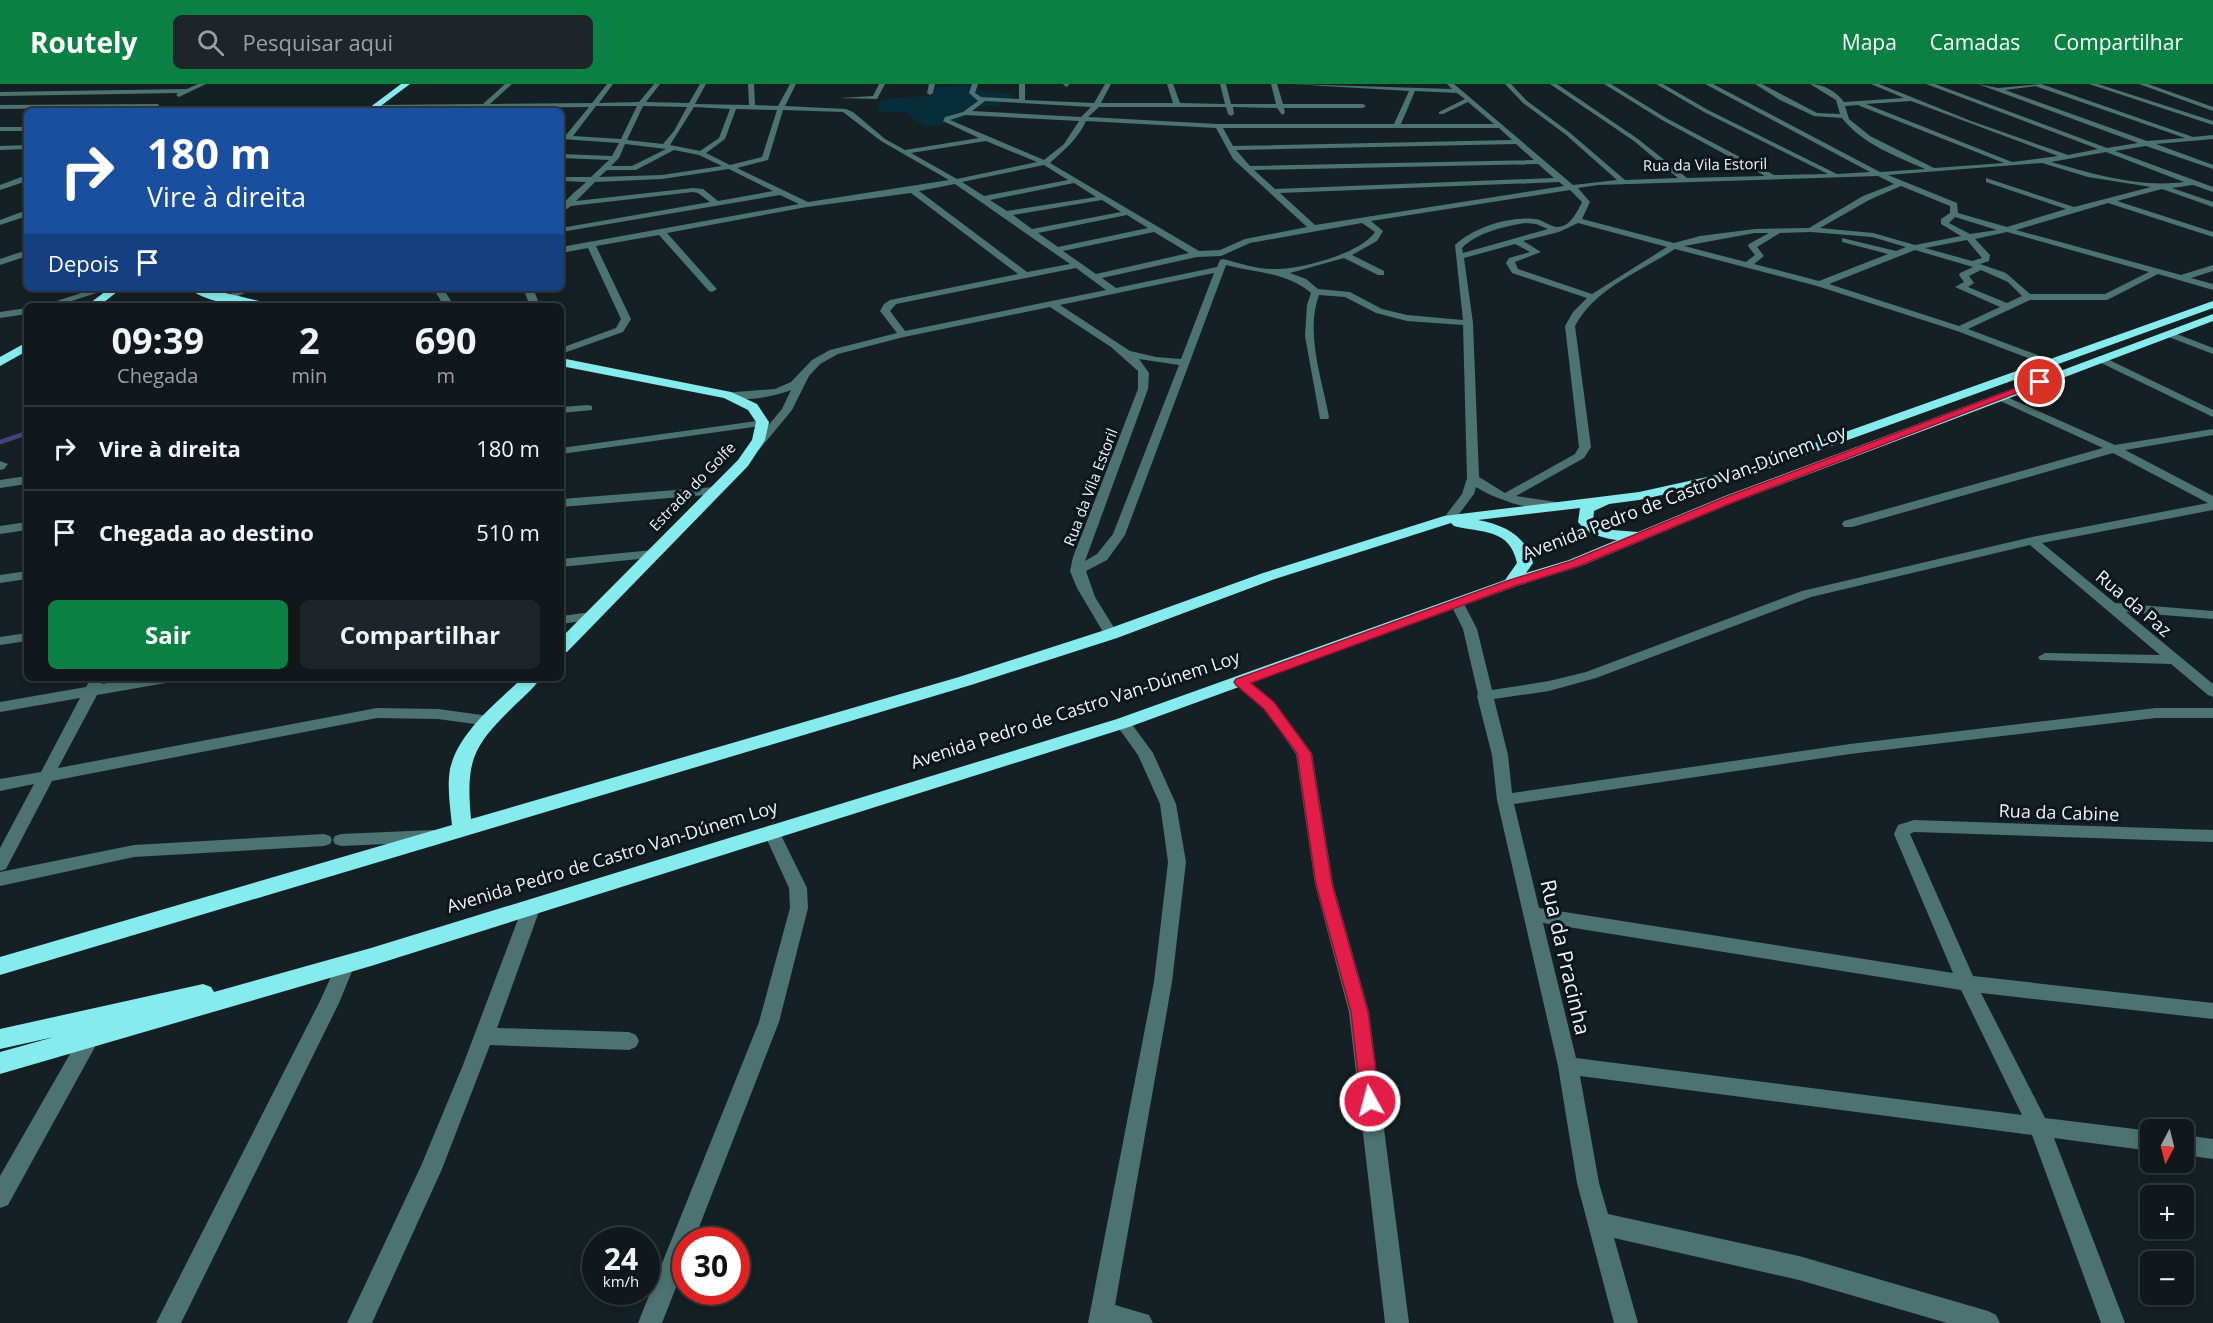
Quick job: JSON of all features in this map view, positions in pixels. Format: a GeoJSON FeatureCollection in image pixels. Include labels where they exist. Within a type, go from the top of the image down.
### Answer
{"type":"FeatureCollection","features":[{"type":"Feature","properties":{"kind":"highway"},"geometry":{"type":"LineString","coordinates":[[362,108],[394,84]]}},
{"type":"Feature","properties":{"kind":"highway"},"geometry":{"type":"LineString","coordinates":[[372,108],[406,84]]}},
{"type":"Feature","properties":{"kind":"highway"},"geometry":{"type":"LineString","coordinates":[[96,303],[113,291]]}},
{"type":"Feature","properties":{"kind":"highway"},"geometry":{"type":"LineString","coordinates":[[204,291],[251,303]]}},
{"type":"Feature","properties":{"kind":"highway","name":"Avenida Pedro de Castro Van-Dúnem Loy"},"geometry":{"type":"LineString","coordinates":[[0,966],[948,686],[1111,634],[1269,576],[1449,519],[1671,490],[1743,473],[2213,304]]}},
{"type":"Feature","properties":{"kind":"highway","name":"Avenida Pedro de Castro Van-Dúnem Loy"},"geometry":{"type":"LineString","coordinates":[[0,1063],[371,957],[1123,723],[1511,583],[1575,563],[2000,396],[2213,317]]}},
{"type":"Feature","properties":{"kind":"highway"},"geometry":{"type":"LineString","coordinates":[[0,362],[24,347]]}},
{"type":"Feature","properties":{"kind":"highway"},"geometry":{"type":"LineString","coordinates":[[564,363],[699,387],[727,395],[757,410],[764,423]]}},
{"type":"Feature","properties":{"kind":"highway","name":"Estrada do Golfe"},"geometry":{"type":"LineString","coordinates":[[564,645],[755,448],[763,434],[764,423]]}},
{"type":"Feature","properties":{"kind":"highway"},"geometry":{"type":"LineString","coordinates":[[1612,499],[1587,508],[1585,522],[1593,529],[1609,535],[1628,536],[1653,531]]}},
{"type":"Feature","properties":{"kind":"highway"},"geometry":{"type":"LineString","coordinates":[[1410,531],[1463,523],[1481,525],[1499,531],[1512,539],[1521,549],[1525,563],[1511,583]]}},
{"type":"Feature","properties":{"kind":"highway"},"geometry":{"type":"LineString","coordinates":[[453,832],[462,758],[489,721],[529,681]]}},
{"type":"Feature","properties":{"kind":"highway"},"geometry":{"type":"LineString","coordinates":[[0,1040],[371,957]]}},
{"type":"Feature","properties":{"kind":"street"},"geometry":{"type":"LineString","coordinates":[[25,93],[45,84]]}},
{"type":"Feature","properties":{"kind":"street"},"geometry":{"type":"LineString","coordinates":[[154,108],[203,84]]}},
{"type":"Feature","properties":{"kind":"street"},"geometry":{"type":"LineString","coordinates":[[482,108],[509,84]]}},
{"type":"Feature","properties":{"kind":"street"},"geometry":{"type":"LineString","coordinates":[[564,137],[610,84]]}},
{"type":"Feature","properties":{"kind":"street"},"geometry":{"type":"LineString","coordinates":[[565,204],[594,180],[615,158],[641,104],[657,84]]}},
{"type":"Feature","properties":{"kind":"street"},"geometry":{"type":"LineString","coordinates":[[666,145],[682,125],[690,105],[703,84]]}},
{"type":"Feature","properties":{"kind":"street"},"geometry":{"type":"LineString","coordinates":[[752,84],[752,106]]}},
{"type":"Feature","properties":{"kind":"street"},"geometry":{"type":"LineString","coordinates":[[564,179],[646,180],[765,158],[781,107],[793,84]]}},
{"type":"Feature","properties":{"kind":"street"},"geometry":{"type":"LineString","coordinates":[[842,98],[877,97],[882,84]]}},
{"type":"Feature","properties":{"kind":"street"},"geometry":{"type":"LineString","coordinates":[[930,93],[932,84]]}},
{"type":"Feature","properties":{"kind":"street"},"geometry":{"type":"LineString","coordinates":[[975,84],[972,93],[981,99],[1022,102],[1096,105],[1363,106]]}},
{"type":"Feature","properties":{"kind":"street"},"geometry":{"type":"LineString","coordinates":[[1022,84],[1022,102]]}},
{"type":"Feature","properties":{"kind":"street"},"geometry":{"type":"LineString","coordinates":[[564,249],[807,205],[913,190],[1045,163],[1066,145],[1096,105],[1108,84]]}},
{"type":"Feature","properties":{"kind":"street"},"geometry":{"type":"LineString","coordinates":[[1170,84],[1177,105]]}},
{"type":"Feature","properties":{"kind":"street"},"geometry":{"type":"LineString","coordinates":[[1223,84],[1230,105],[1233,126]]}},
{"type":"Feature","properties":{"kind":"street"},"geometry":{"type":"LineString","coordinates":[[1274,84],[1287,126]]}},
{"type":"Feature","properties":{"kind":"street"},"geometry":{"type":"LineString","coordinates":[[1294,84],[1391,86],[1459,91]]}},
{"type":"Feature","properties":{"kind":"street"},"geometry":{"type":"LineString","coordinates":[[1450,84],[1561,180],[1584,197],[1586,202],[1577,220],[1556,230],[1459,257]]}},
{"type":"Feature","properties":{"kind":"street"},"geometry":{"type":"LineString","coordinates":[[1508,84],[1531,107],[1567,133],[1622,181]]}},
{"type":"Feature","properties":{"kind":"street"},"geometry":{"type":"LineString","coordinates":[[1553,84],[1636,140],[1685,180]]}},
{"type":"Feature","properties":{"kind":"street"},"geometry":{"type":"LineString","coordinates":[[1607,84],[1664,119],[1774,177]]}},
{"type":"Feature","properties":{"kind":"street"},"geometry":{"type":"LineString","coordinates":[[1659,84],[1716,116],[1836,175]]}},
{"type":"Feature","properties":{"kind":"street"},"geometry":{"type":"LineString","coordinates":[[1708,84],[1879,174],[1950,202],[1954,205],[1954,214]]}},
{"type":"Feature","properties":{"kind":"street"},"geometry":{"type":"LineString","coordinates":[[1758,84],[1782,99],[1816,115],[1844,116],[1873,143],[1933,169]]}},
{"type":"Feature","properties":{"kind":"street"},"geometry":{"type":"LineString","coordinates":[[1813,84],[1843,104],[1912,100],[2036,84],[2213,145]]}},
{"type":"Feature","properties":{"kind":"street"},"geometry":{"type":"LineString","coordinates":[[1874,84],[2068,157]]}},
{"type":"Feature","properties":{"kind":"street"},"geometry":{"type":"LineString","coordinates":[[1929,84],[2213,190]]}},
{"type":"Feature","properties":{"kind":"street"},"geometry":{"type":"LineString","coordinates":[[1981,84],[2213,167]]}},
{"type":"Feature","properties":{"kind":"street"},"geometry":{"type":"LineString","coordinates":[[2092,84],[2213,123]]}},
{"type":"Feature","properties":{"kind":"street"},"geometry":{"type":"LineString","coordinates":[[2142,84],[2213,109]]}},
{"type":"Feature","properties":{"kind":"street"},"geometry":{"type":"LineString","coordinates":[[1353,85],[1363,106],[1361,125],[1365,147],[1389,173]]}},
{"type":"Feature","properties":{"kind":"street"},"geometry":{"type":"LineString","coordinates":[[1396,124],[1413,89]]}},
{"type":"Feature","properties":{"kind":"street"},"geometry":{"type":"LineString","coordinates":[[839,90],[844,110]]}},
{"type":"Feature","properties":{"kind":"street"},"geometry":{"type":"LineString","coordinates":[[0,94],[187,91]]}},
{"type":"Feature","properties":{"kind":"street"},"geometry":{"type":"LineString","coordinates":[[0,99],[15,93]]}},
{"type":"Feature","properties":{"kind":"street"},"geometry":{"type":"LineString","coordinates":[[965,113],[981,99]]}},
{"type":"Feature","properties":{"kind":"street"},"geometry":{"type":"LineString","coordinates":[[1441,113],[1469,99]]}},
{"type":"Feature","properties":{"kind":"street"},"geometry":{"type":"LineString","coordinates":[[2195,103],[2213,102]]}},
{"type":"Feature","properties":{"kind":"street"},"geometry":{"type":"LineString","coordinates":[[1857,103],[2013,164]]}},
{"type":"Feature","properties":{"kind":"street"},"geometry":{"type":"LineString","coordinates":[[535,108],[538,104]]}},
{"type":"Feature","properties":{"kind":"street"},"geometry":{"type":"LineString","coordinates":[[400,108],[641,104],[844,110],[851,113],[883,140],[954,180],[1006,214],[1113,291]]}},
{"type":"Feature","properties":{"kind":"street"},"geometry":{"type":"LineString","coordinates":[[1843,104],[1844,116]]}},
{"type":"Feature","properties":{"kind":"street"},"geometry":{"type":"LineString","coordinates":[[106,108],[110,106]]}},
{"type":"Feature","properties":{"kind":"street"},"geometry":{"type":"LineString","coordinates":[[0,107],[158,106]]}},
{"type":"Feature","properties":{"kind":"street"},"geometry":{"type":"LineString","coordinates":[[701,153],[722,139],[734,106]]}},
{"type":"Feature","properties":{"kind":"street"},"geometry":{"type":"LineString","coordinates":[[1468,323],[1407,318],[1379,311],[1347,294],[1316,292],[1303,282],[1277,272],[1221,262],[1197,254],[1045,163],[945,120],[965,113],[1218,126],[1396,124],[1501,126]]}},
{"type":"Feature","properties":{"kind":"street"},"geometry":{"type":"LineString","coordinates":[[1218,126],[1230,148],[1247,168],[1313,228]]}},
{"type":"Feature","properties":{"kind":"street"},"geometry":{"type":"LineString","coordinates":[[0,129],[24,129]]}},
{"type":"Feature","properties":{"kind":"street"},"geometry":{"type":"LineString","coordinates":[[564,137],[625,140],[666,145],[701,153],[807,205]]}},
{"type":"Feature","properties":{"kind":"street","name":"Rua da Vila Estoril"},"geometry":{"type":"LineString","coordinates":[[755,448],[787,410],[804,375],[816,362],[834,352],[903,334],[1113,291],[1221,262],[1248,241],[1433,205],[1622,181],[1879,174],[2042,161],[2149,143],[2213,137]]}},
{"type":"Feature","properties":{"kind":"street"},"geometry":{"type":"LineString","coordinates":[[904,152],[989,138]]}},
{"type":"Feature","properties":{"kind":"street"},"geometry":{"type":"LineString","coordinates":[[1230,148],[1365,147],[1518,142]]}},
{"type":"Feature","properties":{"kind":"street"},"geometry":{"type":"LineString","coordinates":[[0,148],[24,147]]}},
{"type":"Feature","properties":{"kind":"street"},"geometry":{"type":"LineString","coordinates":[[606,168],[633,168],[676,147]]}},
{"type":"Feature","properties":{"kind":"street"},"geometry":{"type":"LineString","coordinates":[[564,156],[615,158]]}},
{"type":"Feature","properties":{"kind":"street"},"geometry":{"type":"LineString","coordinates":[[2042,161],[2088,175],[2162,187],[2213,205]]}},
{"type":"Feature","properties":{"kind":"street"},"geometry":{"type":"LineString","coordinates":[[1247,168],[1540,162]]}},
{"type":"Feature","properties":{"kind":"street"},"geometry":{"type":"LineString","coordinates":[[0,188],[24,179]]}},
{"type":"Feature","properties":{"kind":"street"},"geometry":{"type":"LineString","coordinates":[[1398,180],[1421,197]]}},
{"type":"Feature","properties":{"kind":"street"},"geometry":{"type":"LineString","coordinates":[[1273,191],[1561,180]]}},
{"type":"Feature","properties":{"kind":"street"},"geometry":{"type":"LineString","coordinates":[[1989,180],[2074,209]]}},
{"type":"Feature","properties":{"kind":"street"},"geometry":{"type":"LineString","coordinates":[[983,199],[1076,181]]}},
{"type":"Feature","properties":{"kind":"street"},"geometry":{"type":"LineString","coordinates":[[1820,284],[1915,247],[2003,231],[2074,209],[2162,187],[2192,183]]}},
{"type":"Feature","properties":{"kind":"street"},"geometry":{"type":"LineString","coordinates":[[1810,230],[1866,198],[1900,184]]}},
{"type":"Feature","properties":{"kind":"street"},"geometry":{"type":"LineString","coordinates":[[565,204],[693,190],[700,191],[716,203]]}},
{"type":"Feature","properties":{"kind":"street"},"geometry":{"type":"LineString","coordinates":[[913,190],[1025,275]]}},
{"type":"Feature","properties":{"kind":"street"},"geometry":{"type":"LineString","coordinates":[[564,229],[783,192]]}},
{"type":"Feature","properties":{"kind":"street"},"geometry":{"type":"LineString","coordinates":[[1006,214],[1103,198]]}},
{"type":"Feature","properties":{"kind":"street"},"geometry":{"type":"LineString","coordinates":[[2110,201],[2213,235]]}},
{"type":"Feature","properties":{"kind":"street"},"geometry":{"type":"LineString","coordinates":[[1029,232],[1127,213]]}},
{"type":"Feature","properties":{"kind":"street"},"geometry":{"type":"LineString","coordinates":[[0,223],[24,214]]}},
{"type":"Feature","properties":{"kind":"street"},"geometry":{"type":"LineString","coordinates":[[1954,214],[2003,231],[2213,287]]}},
{"type":"Feature","properties":{"kind":"street"},"geometry":{"type":"LineString","coordinates":[[1954,214],[1944,221],[1945,224],[1970,237],[1986,255],[1986,259],[1964,275],[1970,283],[1960,287],[2008,307]]}},
{"type":"Feature","properties":{"kind":"street"},"geometry":{"type":"LineString","coordinates":[[1277,272],[1344,255],[1371,243],[1379,231],[1364,220]]}},
{"type":"Feature","properties":{"kind":"street"},"geometry":{"type":"LineString","coordinates":[[1577,220],[1820,284],[1960,329],[2049,363]]}},
{"type":"Feature","properties":{"kind":"street"},"geometry":{"type":"LineString","coordinates":[[1449,519],[1468,494],[1473,478],[1468,323],[1458,247],[1464,240],[1510,224],[1541,222],[1556,230]]}},
{"type":"Feature","properties":{"kind":"street"},"geometry":{"type":"LineString","coordinates":[[1055,250],[1155,229]]}},
{"type":"Feature","properties":{"kind":"street"},"geometry":{"type":"LineString","coordinates":[[1810,230],[1896,254]]}},
{"type":"Feature","properties":{"kind":"street"},"geometry":{"type":"LineString","coordinates":[[1506,496],[1580,456],[1585,447],[1570,326],[1573,317],[1593,297],[1674,246],[1726,234],[1780,231],[1810,230],[1873,235],[1976,265],[2011,280],[2028,297]]}},
{"type":"Feature","properties":{"kind":"street"},"geometry":{"type":"LineString","coordinates":[[1746,266],[1760,256],[1752,246],[1780,231]]}},
{"type":"Feature","properties":{"kind":"street"},"geometry":{"type":"LineString","coordinates":[[661,232],[712,289]]}},
{"type":"Feature","properties":{"kind":"street"},"geometry":{"type":"LineString","coordinates":[[1518,242],[1537,252],[1512,260],[1510,263],[1515,271],[1593,297]]}},
{"type":"Feature","properties":{"kind":"street"},"geometry":{"type":"LineString","coordinates":[[564,350],[620,330],[625,325],[626,319],[591,244]]}},
{"type":"Feature","properties":{"kind":"street"},"geometry":{"type":"LineString","coordinates":[[0,254],[24,258]]}},
{"type":"Feature","properties":{"kind":"street"},"geometry":{"type":"LineString","coordinates":[[0,262],[24,254]]}},
{"type":"Feature","properties":{"kind":"street"},"geometry":{"type":"LineString","coordinates":[[1094,277],[1197,254]]}},
{"type":"Feature","properties":{"kind":"street"},"geometry":{"type":"LineString","coordinates":[[1344,255],[1381,273]]}},
{"type":"Feature","properties":{"kind":"street","name":"Rua da Vila Estoril"},"geometry":{"type":"LineString","coordinates":[[1077,571],[1102,557],[1119,535],[1221,262]]}},
{"type":"Feature","properties":{"kind":"street"},"geometry":{"type":"LineString","coordinates":[[903,334],[885,311],[886,306],[893,302],[1077,265]]}},
{"type":"Feature","properties":{"kind":"street"},"geometry":{"type":"LineString","coordinates":[[2181,278],[2213,268]]}},
{"type":"Feature","properties":{"kind":"street"},"geometry":{"type":"LineString","coordinates":[[1960,329],[2028,297],[2107,297],[2156,272]]}},
{"type":"Feature","properties":{"kind":"street"},"geometry":{"type":"LineString","coordinates":[[56,303],[97,291]]}},
{"type":"Feature","properties":{"kind":"street"},"geometry":{"type":"LineString","coordinates":[[226,298],[244,291]]}},
{"type":"Feature","properties":{"kind":"street"},"geometry":{"type":"LineString","coordinates":[[1316,292],[1311,301],[1310,336],[1324,417]]}},
{"type":"Feature","properties":{"kind":"street","name":"Rua da Vila Estoril"},"geometry":{"type":"LineString","coordinates":[[1051,303],[1124,352],[1144,372],[1143,390],[1079,556],[1077,571]]}},
{"type":"Feature","properties":{"kind":"street"},"geometry":{"type":"LineString","coordinates":[[0,315],[24,311]]}},
{"type":"Feature","properties":{"kind":"street"},"geometry":{"type":"LineString","coordinates":[[2169,334],[2213,351]]}},
{"type":"Feature","properties":{"kind":"street"},"geometry":{"type":"LineString","coordinates":[[1124,352],[1156,360],[1183,362]]}},
{"type":"Feature","properties":{"kind":"street"},"geometry":{"type":"LineString","coordinates":[[13,354],[24,354]]}},
{"type":"Feature","properties":{"kind":"street"},"geometry":{"type":"LineString","coordinates":[[2101,359],[2213,414]]}},
{"type":"Feature","properties":{"kind":"street"},"geometry":{"type":"LineString","coordinates":[[727,395],[780,391],[796,383],[804,375]]}},
{"type":"Feature","properties":{"kind":"street"},"geometry":{"type":"LineString","coordinates":[[2000,396],[2114,449],[2213,501]]}},
{"type":"Feature","properties":{"kind":"street"},"geometry":{"type":"LineString","coordinates":[[564,410],[588,408]]}},
{"type":"Feature","properties":{"kind":"street"},"geometry":{"type":"LineString","coordinates":[[564,451],[764,423]]}},
{"type":"Feature","properties":{"kind":"street"},"geometry":{"type":"LineString","coordinates":[[1848,524],[2114,449],[2213,432]]}},
{"type":"Feature","properties":{"kind":"street"},"geometry":{"type":"LineString","coordinates":[[1473,478],[1481,486],[1506,496],[1561,506]]}},
{"type":"Feature","properties":{"kind":"street"},"geometry":{"type":"LineString","coordinates":[[0,484],[24,480]]}},
{"type":"Feature","properties":{"kind":"street"},"geometry":{"type":"LineString","coordinates":[[564,503],[714,490]]}},
{"type":"Feature","properties":{"kind":"street"},"geometry":{"type":"LineString","coordinates":[[1484,696],[1549,686],[1591,675],[1807,594],[2032,541],[2213,507]]}},
{"type":"Feature","properties":{"kind":"street"},"geometry":{"type":"LineString","coordinates":[[0,530],[24,526]]}},
{"type":"Feature","properties":{"kind":"street","name":"Rua da Paz"},"geometry":{"type":"LineString","coordinates":[[2032,541],[2213,692]]}},
{"type":"Feature","properties":{"kind":"street"},"geometry":{"type":"LineString","coordinates":[[564,563],[654,554]]}},
{"type":"Feature","properties":{"kind":"street"},"geometry":{"type":"LineString","coordinates":[[1077,571],[1081,585],[1111,634]]}},
{"type":"Feature","properties":{"kind":"street"},"geometry":{"type":"LineString","coordinates":[[0,579],[24,575]]}},
{"type":"Feature","properties":{"kind":"street","name":"Rua da Pracinha"},"geometry":{"type":"LineString","coordinates":[[1457,603],[1470,629],[1484,696],[1500,755],[1505,800],[1534,914],[1568,1066],[1588,1183],[1626,1323]]}},
{"type":"Feature","properties":{"kind":"street"},"geometry":{"type":"LineString","coordinates":[[2111,607],[2213,615]]}},
{"type":"Feature","properties":{"kind":"street"},"geometry":{"type":"LineString","coordinates":[[564,620],[592,616]]}},
{"type":"Feature","properties":{"kind":"street"},"geometry":{"type":"LineString","coordinates":[[0,641],[24,637]]}},
{"type":"Feature","properties":{"kind":"street"},"geometry":{"type":"LineString","coordinates":[[2045,657],[2175,660]]}},
{"type":"Feature","properties":{"kind":"street"},"geometry":{"type":"LineString","coordinates":[[0,707],[95,684],[130,681]]}},
{"type":"Feature","properties":{"kind":"street"},"geometry":{"type":"LineString","coordinates":[[1241,682],[1269,705],[1304,753],[1324,884],[1359,1012],[1397,1323]]}},
{"type":"Feature","properties":{"kind":"street"},"geometry":{"type":"LineString","coordinates":[[0,864],[95,684]]}},
{"type":"Feature","properties":{"kind":"street"},"geometry":{"type":"LineString","coordinates":[[1505,800],[1850,749],[1978,736],[2156,713],[2213,712]]}},
{"type":"Feature","properties":{"kind":"street"},"geometry":{"type":"LineString","coordinates":[[0,785],[377,713],[438,714],[489,721]]}},
{"type":"Feature","properties":{"kind":"street"},"geometry":{"type":"LineString","coordinates":[[1123,723],[1145,753],[1168,804],[1177,862],[1163,982],[1101,1318],[1141,1323]]}},
{"type":"Feature","properties":{"kind":"street","name":"Rua da Cabine"},"geometry":{"type":"LineString","coordinates":[[1967,983],[1902,834],[1904,829],[1914,826],[2213,836]]}},
{"type":"Feature","properties":{"kind":"street"},"geometry":{"type":"LineString","coordinates":[[650,1323],[769,1022],[799,908],[798,888],[771,831]]}},
{"type":"Feature","properties":{"kind":"street"},"geometry":{"type":"LineString","coordinates":[[0,879],[134,851],[453,832]]}},
{"type":"Feature","properties":{"kind":"street"},"geometry":{"type":"LineString","coordinates":[[359,1323],[396,1253],[437,1161],[532,906]]}},
{"type":"Feature","properties":{"kind":"street"},"geometry":{"type":"LineString","coordinates":[[1534,914],[1967,983],[2213,1011]]}},
{"type":"Feature","properties":{"kind":"street"},"geometry":{"type":"LineString","coordinates":[[168,1323],[329,1003],[346,964]]}},
{"type":"Feature","properties":{"kind":"street"},"geometry":{"type":"LineString","coordinates":[[1967,983],[2040,1129],[2113,1323]]}},
{"type":"Feature","properties":{"kind":"street"},"geometry":{"type":"LineString","coordinates":[[485,1036],[628,1041]]}},
{"type":"Feature","properties":{"kind":"street"},"geometry":{"type":"LineString","coordinates":[[0,1197],[89,1039]]}},
{"type":"Feature","properties":{"kind":"street"},"geometry":{"type":"LineString","coordinates":[[1568,1066],[2140,1141]]}},
{"type":"Feature","properties":{"kind":"street"},"geometry":{"type":"LineString","coordinates":[[2194,1146],[2213,1149]]}},
{"type":"Feature","properties":{"kind":"street"},"geometry":{"type":"LineString","coordinates":[[1598,1223],[1799,1269],[1988,1323]]}},
{"type":"Feature","properties":{"kind":"shaded area"},"geometry":{"type":"Polygon","coordinates":[[[972,86],[977,90],[1014,94],[1013,99],[1002,101],[1000,106],[981,106],[956,122],[925,127],[905,112],[878,112],[881,99],[930,96],[937,88],[972,86]]]}},
{"type":"Feature","properties":{"kind":"waterway"},"geometry":{"type":"LineString","coordinates":[[0,442],[24,434]]}},
{"type":"Feature","properties":{"kind":"route"},"geometry":{"type":"LineString","coordinates":[[1370,1101],[1359,1012],[1324,884],[1304,753],[1269,705],[1241,682],[1511,583],[1575,563],[1730,499],[2040,382]]}}]}
